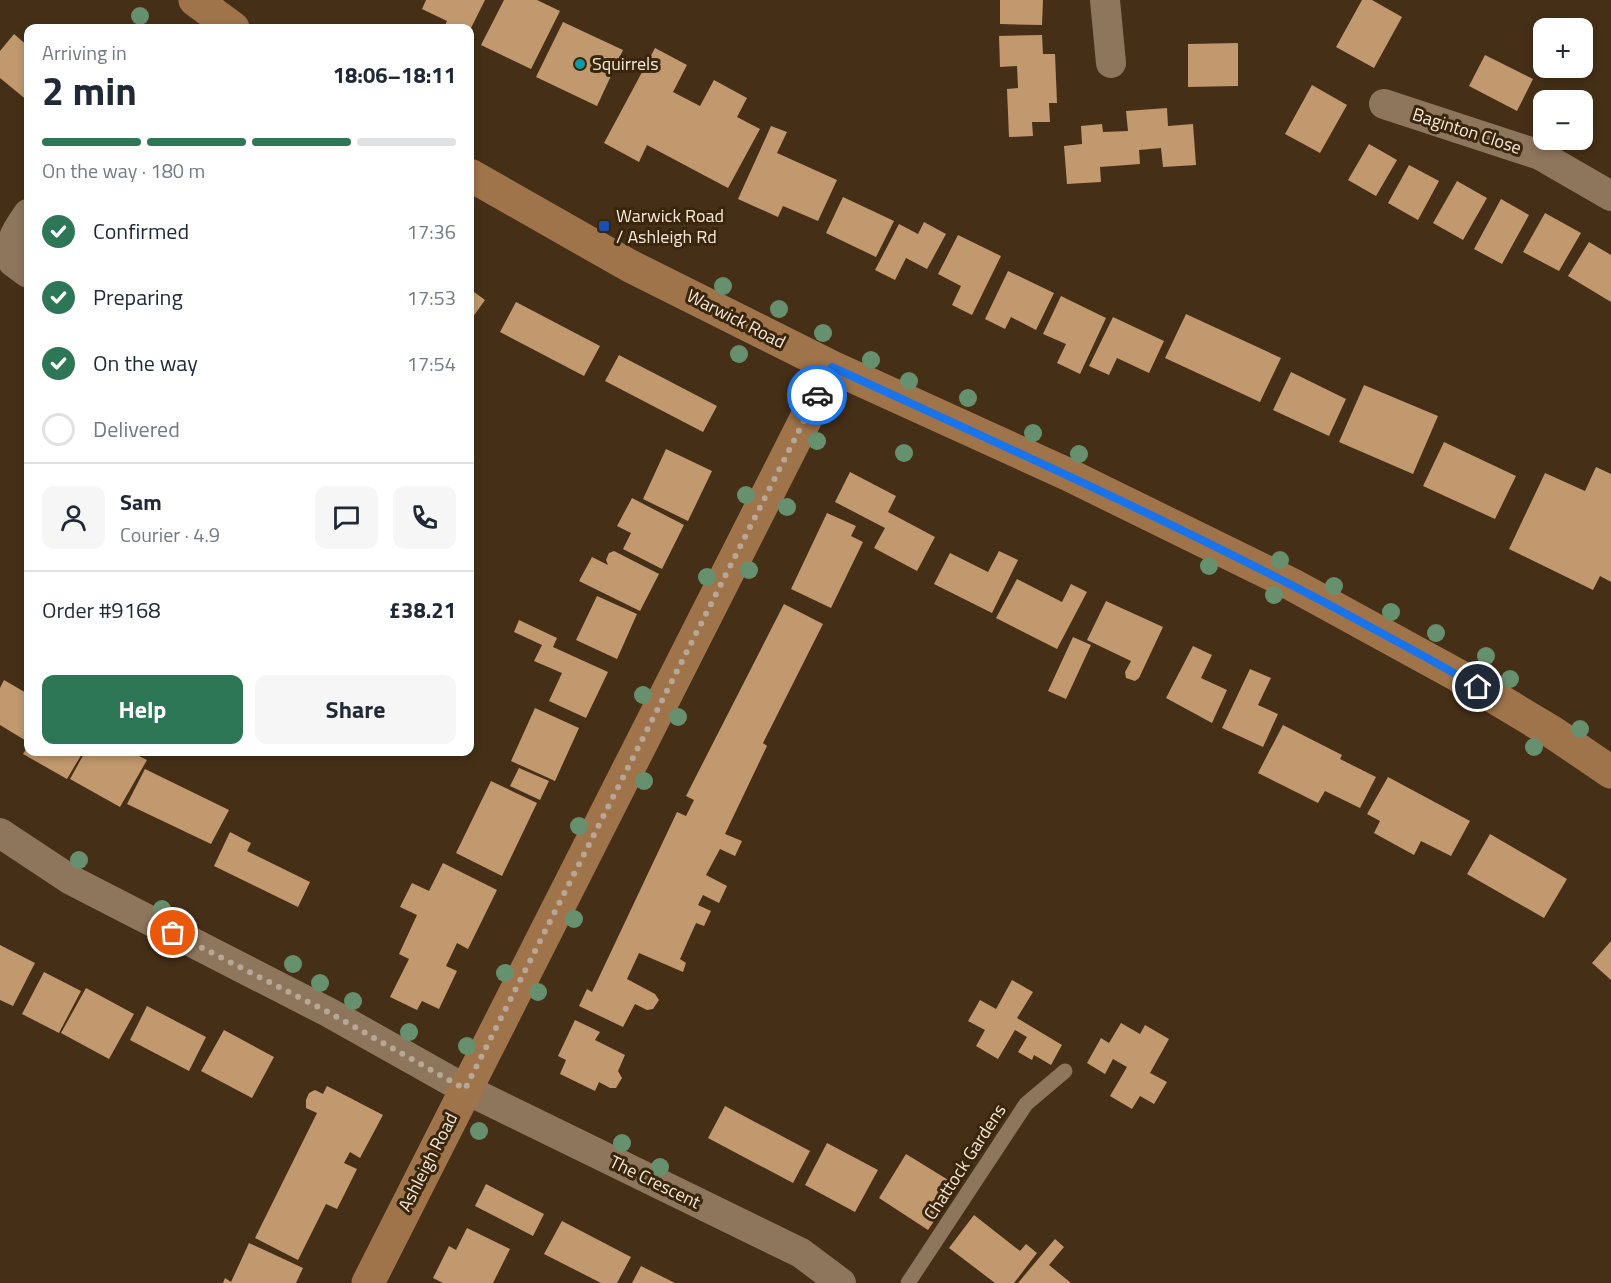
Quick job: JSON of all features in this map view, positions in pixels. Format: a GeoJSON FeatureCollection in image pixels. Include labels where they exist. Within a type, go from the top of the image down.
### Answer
{"type":"FeatureCollection","features":[{"type":"Feature","properties":{"kind":"main road"},"geometry":{"type":"LineString","coordinates":[[195,0],[228,24]]}},
{"type":"Feature","properties":{"kind":"main road","name":"Warwick Road"},"geometry":{"type":"LineString","coordinates":[[474,177],[630,266],[832,367],[1067,474],[1293,585],[1459,676],[1552,732],[1611,772]]}},
{"type":"Feature","properties":{"kind":"main road","name":"Ashleigh Road"},"geometry":{"type":"LineString","coordinates":[[368,1283],[832,367]]}},
{"type":"Feature","properties":{"kind":"street"},"geometry":{"type":"LineString","coordinates":[[1105,0],[1111,63]]}},
{"type":"Feature","properties":{"kind":"street","name":"Baginton Close"},"geometry":{"type":"LineString","coordinates":[[1384,104],[1540,155],[1611,196]]}},
{"type":"Feature","properties":{"kind":"street"},"geometry":{"type":"LineString","coordinates":[[24,220],[14,235],[10,248],[13,262],[24,270]]}},
{"type":"Feature","properties":{"kind":"street","name":"The Crescent"},"geometry":{"type":"LineString","coordinates":[[0,833],[70,880],[328,1012],[465,1089],[801,1253],[841,1283]]}},
{"type":"Feature","properties":{"kind":"lane","name":"Chattock Gardens"},"geometry":{"type":"LineString","coordinates":[[908,1283],[1026,1104],[1065,1071]]}},
{"type":"Feature","properties":{"kind":"building"},"geometry":{"type":"Polygon","coordinates":[[[426,0],[485,0],[473,24],[446,24],[447,21],[422,9],[426,0]]]}},
{"type":"Feature","properties":{"kind":"building"},"geometry":{"type":"Polygon","coordinates":[[[504,0],[537,0],[560,11],[531,69],[481,45],[504,0]]]}},
{"type":"Feature","properties":{"kind":"building"},"geometry":{"type":"Polygon","coordinates":[[[1000,0],[1043,0],[1042,25],[1000,24],[1000,0]]]}},
{"type":"Feature","properties":{"kind":"building"},"geometry":{"type":"Polygon","coordinates":[[[1362,0],[1372,0],[1402,17],[1374,68],[1336,47],[1362,0]]]}},
{"type":"Feature","properties":{"kind":"building","name":"Squirrels"},"geometry":{"type":"Polygon","coordinates":[[[563,22],[623,50],[597,106],[536,77],[563,22]]]}},
{"type":"Feature","properties":{"kind":"building"},"geometry":{"type":"Polygon","coordinates":[[[14,34],[24,43],[24,98],[0,78],[0,51],[14,34]]]}},
{"type":"Feature","properties":{"kind":"building"},"geometry":{"type":"Polygon","coordinates":[[[1042,35],[1043,54],[1055,54],[1057,103],[1049,103],[1050,122],[1032,122],[1033,136],[1009,137],[1007,89],[1018,88],[1017,66],[1000,67],[999,36],[1042,35]]]}},
{"type":"Feature","properties":{"kind":"building"},"geometry":{"type":"Polygon","coordinates":[[[1238,43],[1238,86],[1188,87],[1188,44],[1238,43]]]}},
{"type":"Feature","properties":{"kind":"building"},"geometry":{"type":"Polygon","coordinates":[[[655,48],[687,65],[673,92],[700,106],[714,80],[747,98],[737,117],[760,129],[728,188],[647,145],[639,162],[604,143],[655,48]]]}},
{"type":"Feature","properties":{"kind":"building"},"geometry":{"type":"Polygon","coordinates":[[[1485,55],[1533,79],[1517,111],[1469,86],[1485,55]]]}},
{"type":"Feature","properties":{"kind":"building"},"geometry":{"type":"Polygon","coordinates":[[[1312,85],[1347,105],[1320,153],[1285,134],[1312,85]]]}},
{"type":"Feature","properties":{"kind":"building"},"geometry":{"type":"Polygon","coordinates":[[[1167,108],[1168,126],[1193,124],[1196,165],[1163,167],[1161,148],[1139,150],[1140,164],[1100,167],[1101,182],[1067,184],[1064,146],[1082,144],[1081,126],[1102,124],[1103,132],[1128,131],[1126,111],[1167,108]]]}},
{"type":"Feature","properties":{"kind":"building"},"geometry":{"type":"Polygon","coordinates":[[[771,126],[787,132],[777,153],[837,180],[818,221],[783,206],[778,217],[738,199],[771,126]]]}},
{"type":"Feature","properties":{"kind":"building"},"geometry":{"type":"Polygon","coordinates":[[[1369,144],[1397,160],[1376,196],[1348,180],[1369,144]]]}},
{"type":"Feature","properties":{"kind":"building"},"geometry":{"type":"Polygon","coordinates":[[[1409,165],[1439,181],[1418,220],[1388,203],[1409,165]]]}},
{"type":"Feature","properties":{"kind":"building"},"geometry":{"type":"Polygon","coordinates":[[[1457,181],[1487,198],[1463,240],[1433,223],[1457,181]]]}},
{"type":"Feature","properties":{"kind":"building"},"geometry":{"type":"Polygon","coordinates":[[[843,197],[894,221],[876,257],[826,233],[843,197]]]}},
{"type":"Feature","properties":{"kind":"building"},"geometry":{"type":"Polygon","coordinates":[[[1501,199],[1529,215],[1502,264],[1474,249],[1501,199]]]}},
{"type":"Feature","properties":{"kind":"building"},"geometry":{"type":"Polygon","coordinates":[[[1545,213],[1581,233],[1559,271],[1523,252],[1545,213]]]}},
{"type":"Feature","properties":{"kind":"building"},"geometry":{"type":"Polygon","coordinates":[[[924,222],[946,234],[927,269],[906,258],[895,280],[875,270],[899,224],[918,234],[924,222]]]}},
{"type":"Feature","properties":{"kind":"building"},"geometry":{"type":"Polygon","coordinates":[[[958,235],[1001,256],[972,315],[952,305],[961,286],[938,274],[958,235]]]}},
{"type":"Feature","properties":{"kind":"building"},"geometry":{"type":"Polygon","coordinates":[[[1589,242],[1611,255],[1611,302],[1568,276],[1589,242]]]}},
{"type":"Feature","properties":{"kind":"building"},"geometry":{"type":"Polygon","coordinates":[[[1008,271],[1054,293],[1036,330],[1011,317],[1005,329],[985,319],[1008,271]]]}},
{"type":"Feature","properties":{"kind":"building"},"geometry":{"type":"Polygon","coordinates":[[[474,292],[485,300],[474,315],[474,292]]]}},
{"type":"Feature","properties":{"kind":"building"},"geometry":{"type":"Polygon","coordinates":[[[1061,296],[1106,318],[1080,374],[1057,363],[1066,344],[1043,334],[1061,296]]]}},
{"type":"Feature","properties":{"kind":"building"},"geometry":{"type":"Polygon","coordinates":[[[516,302],[600,346],[584,376],[500,332],[516,302]]]}},
{"type":"Feature","properties":{"kind":"building"},"geometry":{"type":"Polygon","coordinates":[[[1186,314],[1281,358],[1260,402],[1165,358],[1186,314]]]}},
{"type":"Feature","properties":{"kind":"building"},"geometry":{"type":"Polygon","coordinates":[[[1113,317],[1164,341],[1149,373],[1117,358],[1109,375],[1089,366],[1113,317]]]}},
{"type":"Feature","properties":{"kind":"building"},"geometry":{"type":"Polygon","coordinates":[[[619,355],[717,406],[703,432],[605,381],[619,355]]]}},
{"type":"Feature","properties":{"kind":"building"},"geometry":{"type":"Polygon","coordinates":[[[1291,372],[1346,399],[1329,436],[1273,410],[1291,372]]]}},
{"type":"Feature","properties":{"kind":"building"},"geometry":{"type":"Polygon","coordinates":[[[1364,385],[1438,416],[1413,474],[1339,442],[1364,385]]]}},
{"type":"Feature","properties":{"kind":"building"},"geometry":{"type":"Polygon","coordinates":[[[1444,442],[1516,476],[1495,519],[1423,486],[1444,442]]]}},
{"type":"Feature","properties":{"kind":"building"},"geometry":{"type":"Polygon","coordinates":[[[666,449],[712,471],[688,521],[643,499],[666,449]]]}},
{"type":"Feature","properties":{"kind":"building"},"geometry":{"type":"Polygon","coordinates":[[[1596,467],[1611,474],[1611,582],[1600,576],[1593,590],[1509,549],[1545,473],[1585,491],[1596,467]]]}},
{"type":"Feature","properties":{"kind":"building"},"geometry":{"type":"Polygon","coordinates":[[[850,472],[896,496],[888,512],[935,537],[917,571],[874,548],[885,528],[835,502],[850,472]]]}},
{"type":"Feature","properties":{"kind":"building"},"geometry":{"type":"Polygon","coordinates":[[[632,498],[684,525],[662,569],[623,549],[631,533],[617,526],[632,498]]]}},
{"type":"Feature","properties":{"kind":"building"},"geometry":{"type":"Polygon","coordinates":[[[827,513],[856,526],[851,536],[863,542],[831,608],[791,589],[827,513]]]}},
{"type":"Feature","properties":{"kind":"building"},"geometry":{"type":"Polygon","coordinates":[[[614,551],[659,574],[640,611],[579,581],[592,557],[608,565],[606,560],[609,553],[614,551]]]}},
{"type":"Feature","properties":{"kind":"building"},"geometry":{"type":"Polygon","coordinates":[[[999,551],[1018,560],[992,613],[934,584],[950,553],[988,572],[999,551]]]}},
{"type":"Feature","properties":{"kind":"building"},"geometry":{"type":"Polygon","coordinates":[[[1017,579],[1062,602],[1071,584],[1087,592],[1057,649],[996,618],[1017,579]]]}},
{"type":"Feature","properties":{"kind":"building"},"geometry":{"type":"Polygon","coordinates":[[[597,596],[637,614],[617,659],[576,640],[597,596]]]}},
{"type":"Feature","properties":{"kind":"building"},"geometry":{"type":"Polygon","coordinates":[[[1106,601],[1163,627],[1139,678],[1135,681],[1126,678],[1125,672],[1131,661],[1087,640],[1106,601]]]}},
{"type":"Feature","properties":{"kind":"building"},"geometry":{"type":"Polygon","coordinates":[[[784,604],[823,624],[763,743],[767,746],[725,834],[742,841],[735,856],[720,849],[706,875],[727,886],[719,903],[703,895],[698,905],[711,911],[704,926],[696,923],[680,959],[686,963],[683,972],[639,953],[627,979],[655,994],[659,1000],[653,1009],[647,1010],[635,1004],[623,1027],[579,1006],[587,989],[592,992],[677,812],[686,816],[694,800],[686,796],[784,604]]]}},
{"type":"Feature","properties":{"kind":"building"},"geometry":{"type":"Polygon","coordinates":[[[519,620],[557,638],[553,647],[608,672],[586,718],[549,701],[562,673],[534,661],[542,645],[514,632],[519,620]]]}},
{"type":"Feature","properties":{"kind":"building"},"geometry":{"type":"Polygon","coordinates":[[[1073,637],[1091,645],[1066,699],[1048,691],[1073,637]]]}},
{"type":"Feature","properties":{"kind":"building"},"geometry":{"type":"Polygon","coordinates":[[[1193,646],[1212,655],[1201,678],[1227,690],[1212,723],[1166,698],[1193,646]]]}},
{"type":"Feature","properties":{"kind":"building"},"geometry":{"type":"Polygon","coordinates":[[[1250,669],[1271,678],[1258,705],[1278,714],[1263,747],[1222,728],[1250,669]]]}},
{"type":"Feature","properties":{"kind":"building"},"geometry":{"type":"Polygon","coordinates":[[[4,680],[24,692],[24,740],[0,725],[0,688],[4,680]]]}},
{"type":"Feature","properties":{"kind":"building"},"geometry":{"type":"Polygon","coordinates":[[[535,708],[579,728],[555,781],[511,761],[535,708]]]}},
{"type":"Feature","properties":{"kind":"building"},"geometry":{"type":"Polygon","coordinates":[[[1283,725],[1342,755],[1340,759],[1376,777],[1360,808],[1325,791],[1318,803],[1258,773],[1283,725]]]}},
{"type":"Feature","properties":{"kind":"building"},"geometry":{"type":"Polygon","coordinates":[[[27,756],[81,756],[67,779],[27,756]]]}},
{"type":"Feature","properties":{"kind":"building"},"geometry":{"type":"Polygon","coordinates":[[[83,756],[139,756],[147,760],[120,807],[70,779],[83,756]]]}},
{"type":"Feature","properties":{"kind":"building"},"geometry":{"type":"Polygon","coordinates":[[[519,768],[549,781],[540,800],[510,786],[519,768]]]}},
{"type":"Feature","properties":{"kind":"building"},"geometry":{"type":"Polygon","coordinates":[[[145,769],[229,810],[211,844],[127,804],[145,769]]]}},
{"type":"Feature","properties":{"kind":"building"},"geometry":{"type":"Polygon","coordinates":[[[1388,777],[1470,821],[1451,856],[1421,841],[1414,855],[1374,833],[1380,821],[1367,814],[1388,777]]]}},
{"type":"Feature","properties":{"kind":"building"},"geometry":{"type":"Polygon","coordinates":[[[491,781],[537,803],[502,876],[456,853],[491,781]]]}},
{"type":"Feature","properties":{"kind":"building"},"geometry":{"type":"Polygon","coordinates":[[[230,832],[251,843],[247,851],[310,882],[298,907],[214,866],[230,832]]]}},
{"type":"Feature","properties":{"kind":"building"},"geometry":{"type":"Polygon","coordinates":[[[1490,834],[1567,879],[1544,918],[1467,874],[1490,834]]]}},
{"type":"Feature","properties":{"kind":"building"},"geometry":{"type":"Polygon","coordinates":[[[443,863],[497,890],[468,949],[457,943],[446,966],[457,971],[439,1009],[422,1001],[417,1010],[390,997],[409,959],[399,954],[417,915],[400,907],[412,883],[429,891],[443,863]]]}},
{"type":"Feature","properties":{"kind":"building"},"geometry":{"type":"Polygon","coordinates":[[[1611,941],[1611,980],[1592,963],[1611,941]]]}},
{"type":"Feature","properties":{"kind":"building"},"geometry":{"type":"Polygon","coordinates":[[[0,945],[35,963],[13,1006],[0,1000],[0,945]]]}},
{"type":"Feature","properties":{"kind":"building"},"geometry":{"type":"Polygon","coordinates":[[[44,972],[81,991],[59,1033],[22,1014],[44,972]]]}},
{"type":"Feature","properties":{"kind":"building"},"geometry":{"type":"Polygon","coordinates":[[[1012,980],[1033,992],[1017,1018],[1062,1045],[1051,1065],[1034,1055],[1032,1060],[1018,1052],[1027,1037],[1015,1030],[998,1059],[976,1046],[985,1030],[968,1021],[980,1000],[996,1009],[1012,980]]]}},
{"type":"Feature","properties":{"kind":"building"},"geometry":{"type":"Polygon","coordinates":[[[86,988],[134,1014],[109,1059],[61,1033],[86,988]]]}},
{"type":"Feature","properties":{"kind":"building"},"geometry":{"type":"Polygon","coordinates":[[[147,1006],[206,1037],[189,1071],[130,1040],[147,1006]]]}},
{"type":"Feature","properties":{"kind":"building"},"geometry":{"type":"Polygon","coordinates":[[[575,1020],[600,1032],[595,1040],[625,1055],[618,1071],[622,1078],[616,1088],[610,1088],[599,1082],[595,1091],[560,1074],[566,1060],[558,1056],[575,1020]]]}},
{"type":"Feature","properties":{"kind":"building"},"geometry":{"type":"Polygon","coordinates":[[[1121,1023],[1140,1034],[1145,1025],[1169,1039],[1150,1073],[1167,1082],[1154,1104],[1140,1096],[1132,1109],[1110,1096],[1127,1067],[1113,1059],[1105,1074],[1087,1063],[1101,1038],[1109,1043],[1121,1023]]]}},
{"type":"Feature","properties":{"kind":"building"},"geometry":{"type":"Polygon","coordinates":[[[224,1030],[274,1057],[252,1098],[201,1071],[224,1030]]]}},
{"type":"Feature","properties":{"kind":"building"},"geometry":{"type":"Polygon","coordinates":[[[327,1086],[383,1115],[360,1158],[350,1152],[344,1163],[357,1169],[337,1209],[326,1204],[298,1260],[255,1238],[317,1113],[306,1108],[309,1093],[315,1090],[323,1094],[327,1086]]]}},
{"type":"Feature","properties":{"kind":"building"},"geometry":{"type":"Polygon","coordinates":[[[725,1106],[810,1151],[793,1183],[708,1138],[725,1106]]]}},
{"type":"Feature","properties":{"kind":"building"},"geometry":{"type":"Polygon","coordinates":[[[827,1143],[878,1170],[855,1212],[805,1185],[827,1143]]]}},
{"type":"Feature","properties":{"kind":"building"},"geometry":{"type":"Polygon","coordinates":[[[906,1154],[958,1186],[928,1230],[879,1198],[906,1154]]]}},
{"type":"Feature","properties":{"kind":"building"},"geometry":{"type":"Polygon","coordinates":[[[486,1184],[544,1214],[533,1236],[475,1206],[486,1184]]]}},
{"type":"Feature","properties":{"kind":"building"},"geometry":{"type":"Polygon","coordinates":[[[974,1215],[1020,1251],[1026,1244],[1037,1253],[1014,1283],[995,1283],[949,1248],[974,1215]]]}},
{"type":"Feature","properties":{"kind":"building"},"geometry":{"type":"Polygon","coordinates":[[[562,1221],[631,1257],[617,1283],[601,1283],[544,1254],[562,1221]]]}},
{"type":"Feature","properties":{"kind":"building"},"geometry":{"type":"Polygon","coordinates":[[[467,1228],[510,1249],[493,1283],[443,1283],[433,1278],[449,1246],[456,1250],[467,1228]]]}},
{"type":"Feature","properties":{"kind":"building"},"geometry":{"type":"Polygon","coordinates":[[[1055,1239],[1064,1247],[1049,1265],[1071,1283],[1018,1283],[1055,1239]]]}},
{"type":"Feature","properties":{"kind":"building"},"geometry":{"type":"Polygon","coordinates":[[[249,1243],[303,1268],[296,1283],[223,1283],[225,1278],[231,1282],[249,1243]]]}},
{"type":"Feature","properties":{"kind":"building"},"geometry":{"type":"Polygon","coordinates":[[[641,1266],[675,1283],[632,1283],[641,1266]]]}},
{"type":"Feature","properties":{"kind":"way so far"},"geometry":{"type":"LineString","coordinates":[[173,933],[328,1012],[465,1089],[817,395]]}},
{"type":"Feature","properties":{"kind":"place","name":"Squirrels"},"geometry":{"type":"Point","coordinates":[580,64]}},
{"type":"Feature","properties":{"kind":"place","name":"Warwick Road / Ashleigh Rd"},"geometry":{"type":"Point","coordinates":[604,226]}},
{"type":"Feature","properties":{"kind":"route"},"geometry":{"type":"LineString","coordinates":[[817,395],[832,367],[1067,474],[1293,585],[1478,687]]}}]}
